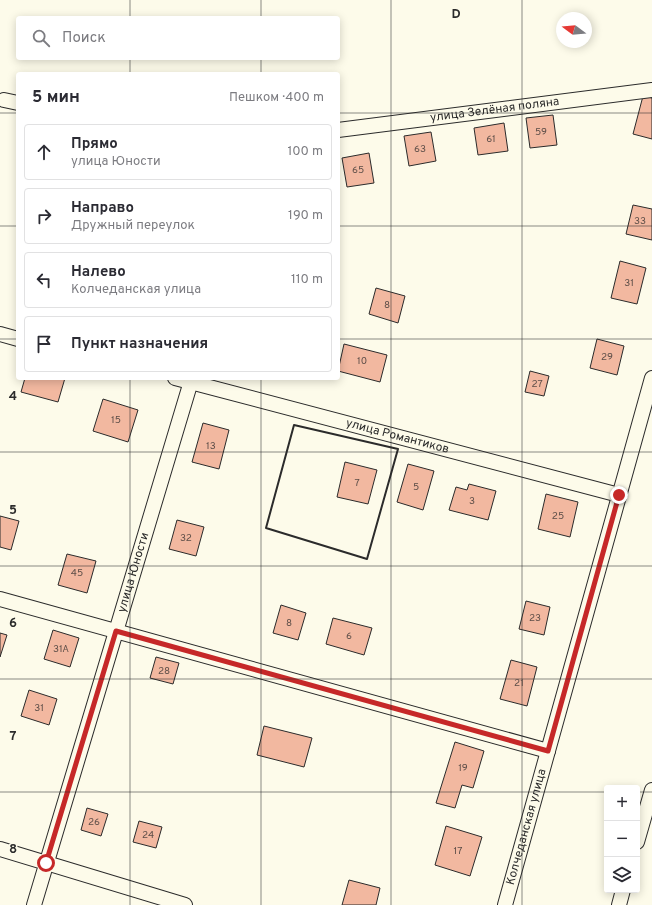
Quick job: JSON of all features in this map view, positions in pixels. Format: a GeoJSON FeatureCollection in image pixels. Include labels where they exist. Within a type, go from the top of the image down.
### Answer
{"type":"FeatureCollection","features":[{"type":"Feature","properties":{"kind":"street","name":"улица Зелёная поляна"},"geometry":{"type":"LineString","coordinates":[[340,130],[652,90]]}},
{"type":"Feature","properties":{"kind":"street"},"geometry":{"type":"LineString","coordinates":[[4,100],[16,103]]}},
{"type":"Feature","properties":{"kind":"street"},"geometry":{"type":"LineString","coordinates":[[0,334],[16,338]]}},
{"type":"Feature","properties":{"kind":"street","name":"Колчеданская улица"},"geometry":{"type":"LineString","coordinates":[[505,905],[652,378]]}},
{"type":"Feature","properties":{"kind":"street","name":"улица Романтиков"},"geometry":{"type":"LineString","coordinates":[[191,380],[619,495]]}},
{"type":"Feature","properties":{"kind":"street","name":"улица Юности"},"geometry":{"type":"LineString","coordinates":[[34,905],[191,380]]}},
{"type":"Feature","properties":{"kind":"street"},"geometry":{"type":"LineString","coordinates":[[0,599],[548,751]]}},
{"type":"Feature","properties":{"kind":"street"},"geometry":{"type":"LineString","coordinates":[[640,832],[652,790]]}},
{"type":"Feature","properties":{"kind":"street"},"geometry":{"type":"LineString","coordinates":[[0,849],[185,905]]}},
{"type":"Feature","properties":{"kind":"street"},"geometry":{"type":"LineString","coordinates":[[619,905],[622,893]]}},
{"type":"Feature","properties":{"kind":"building"},"geometry":{"type":"Polygon","coordinates":[[[643,96],[652,98],[652,139],[633,134],[643,96]]]}},
{"type":"Feature","properties":{"kind":"building"},"geometry":{"type":"Polygon","coordinates":[[[553,115],[557,145],[530,148],[526,118],[553,115]]]}},
{"type":"Feature","properties":{"kind":"building"},"geometry":{"type":"Polygon","coordinates":[[[504,123],[508,151],[478,155],[474,128],[504,123]]]}},
{"type":"Feature","properties":{"kind":"building"},"geometry":{"type":"Polygon","coordinates":[[[431,132],[436,161],[409,166],[404,136],[431,132]]]}},
{"type":"Feature","properties":{"kind":"building"},"geometry":{"type":"Polygon","coordinates":[[[369,153],[374,183],[347,187],[342,158],[369,153]]]}},
{"type":"Feature","properties":{"kind":"building"},"geometry":{"type":"Polygon","coordinates":[[[633,205],[652,209],[652,240],[626,234],[633,205]]]}},
{"type":"Feature","properties":{"kind":"building"},"geometry":{"type":"Polygon","coordinates":[[[620,261],[646,268],[637,304],[611,298],[620,261]]]}},
{"type":"Feature","properties":{"kind":"building"},"geometry":{"type":"Polygon","coordinates":[[[376,288],[405,296],[398,323],[369,314],[376,288]]]}},
{"type":"Feature","properties":{"kind":"building"},"geometry":{"type":"Polygon","coordinates":[[[597,339],[624,346],[617,375],[590,368],[597,339]]]}},
{"type":"Feature","properties":{"kind":"building"},"geometry":{"type":"Polygon","coordinates":[[[344,344],[387,355],[380,382],[340,372],[340,362],[344,344]]]}},
{"type":"Feature","properties":{"kind":"building"},"geometry":{"type":"Polygon","coordinates":[[[530,371],[549,376],[544,396],[525,392],[530,371]]]}},
{"type":"Feature","properties":{"kind":"building"},"geometry":{"type":"Polygon","coordinates":[[[24,380],[64,380],[58,402],[21,392],[24,380]]]}},
{"type":"Feature","properties":{"kind":"building"},"geometry":{"type":"Polygon","coordinates":[[[103,399],[138,410],[128,442],[93,431],[103,399]]]}},
{"type":"Feature","properties":{"kind":"building"},"geometry":{"type":"Polygon","coordinates":[[[203,423],[229,430],[219,469],[192,462],[203,423]]]}},
{"type":"Feature","properties":{"kind":"building"},"geometry":{"type":"Polygon","coordinates":[[[345,462],[377,470],[368,504],[337,497],[345,462]]]}},
{"type":"Feature","properties":{"kind":"building"},"geometry":{"type":"Polygon","coordinates":[[[408,464],[434,471],[423,510],[397,502],[408,464]]]}},
{"type":"Feature","properties":{"kind":"building"},"geometry":{"type":"Polygon","coordinates":[[[469,484],[496,491],[488,520],[449,510],[456,487],[467,490],[469,484]]]}},
{"type":"Feature","properties":{"kind":"building"},"geometry":{"type":"Polygon","coordinates":[[[546,494],[578,502],[570,537],[538,529],[546,494]]]}},
{"type":"Feature","properties":{"kind":"building"},"geometry":{"type":"Polygon","coordinates":[[[0,516],[19,521],[11,550],[0,547],[0,516]]]}},
{"type":"Feature","properties":{"kind":"building"},"geometry":{"type":"Polygon","coordinates":[[[177,520],[204,527],[196,556],[169,549],[177,520]]]}},
{"type":"Feature","properties":{"kind":"building"},"geometry":{"type":"Polygon","coordinates":[[[67,554],[96,561],[87,593],[58,585],[67,554]]]}},
{"type":"Feature","properties":{"kind":"building"},"geometry":{"type":"Polygon","coordinates":[[[526,601],[550,607],[544,635],[519,629],[526,601]]]}},
{"type":"Feature","properties":{"kind":"building"},"geometry":{"type":"Polygon","coordinates":[[[281,605],[306,613],[298,640],[273,633],[281,605]]]}},
{"type":"Feature","properties":{"kind":"building"},"geometry":{"type":"Polygon","coordinates":[[[333,618],[372,628],[364,655],[326,644],[333,618]]]}},
{"type":"Feature","properties":{"kind":"building"},"geometry":{"type":"Polygon","coordinates":[[[53,630],[79,638],[70,667],[44,659],[53,630]]]}},
{"type":"Feature","properties":{"kind":"building"},"geometry":{"type":"Polygon","coordinates":[[[0,633],[7,635],[0,657],[0,633]]]}},
{"type":"Feature","properties":{"kind":"building"},"geometry":{"type":"Polygon","coordinates":[[[156,657],[179,663],[173,684],[150,678],[156,657]]]}},
{"type":"Feature","properties":{"kind":"building"},"geometry":{"type":"Polygon","coordinates":[[[511,660],[537,667],[527,706],[500,699],[511,660]]]}},
{"type":"Feature","properties":{"kind":"building"},"geometry":{"type":"Polygon","coordinates":[[[29,690],[57,699],[49,725],[21,716],[29,690]]]}},
{"type":"Feature","properties":{"kind":"building"},"geometry":{"type":"Polygon","coordinates":[[[264,726],[312,738],[304,767],[257,755],[264,726]]]}},
{"type":"Feature","properties":{"kind":"building"},"geometry":{"type":"Polygon","coordinates":[[[455,742],[484,751],[473,788],[462,785],[455,808],[436,803],[455,742]]]}},
{"type":"Feature","properties":{"kind":"building"},"geometry":{"type":"Polygon","coordinates":[[[87,808],[108,814],[101,836],[81,830],[87,808]]]}},
{"type":"Feature","properties":{"kind":"building"},"geometry":{"type":"Polygon","coordinates":[[[139,821],[162,827],[156,848],[133,842],[139,821]]]}},
{"type":"Feature","properties":{"kind":"building"},"geometry":{"type":"Polygon","coordinates":[[[446,826],[482,837],[470,876],[435,865],[446,826]]]}},
{"type":"Feature","properties":{"kind":"building"},"geometry":{"type":"Polygon","coordinates":[[[349,880],[380,888],[376,905],[342,905],[349,880]]]}},
{"type":"Feature","properties":{"kind":"wall"},"geometry":{"type":"LineString","coordinates":[[294,425],[398,449],[367,559],[266,528],[294,425]]}},
{"type":"Feature","properties":{"kind":"route"},"geometry":{"type":"LineString","coordinates":[[46,863],[116,631],[548,751],[619,495]]}}]}
